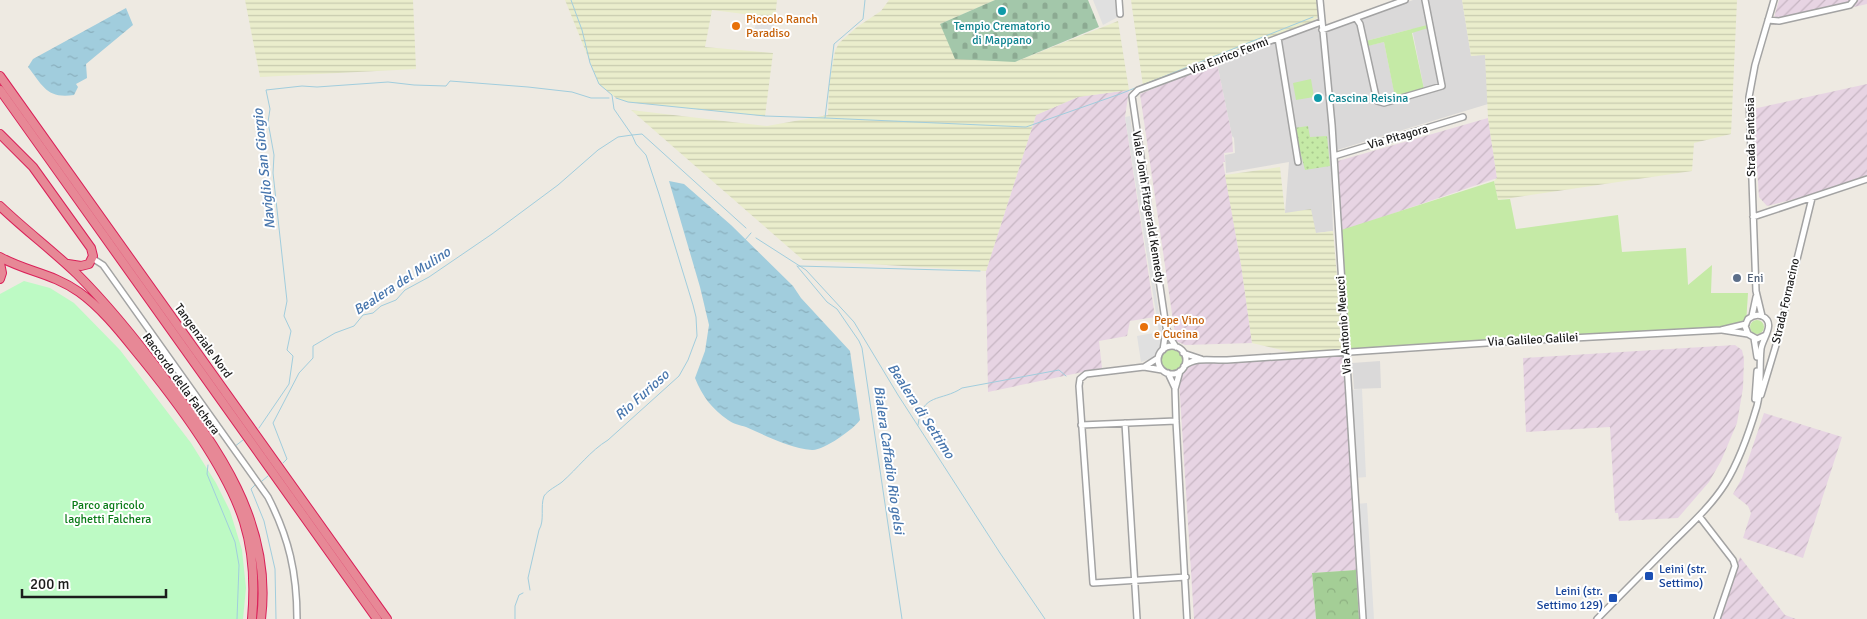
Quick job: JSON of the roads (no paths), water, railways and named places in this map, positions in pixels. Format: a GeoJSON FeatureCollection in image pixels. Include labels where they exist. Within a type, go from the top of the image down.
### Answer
{"type":"FeatureCollection","features":[{"type":"Feature","properties":{"kind":"highway","name":"Tangenziale Nord"},"geometry":{"type":"LineString","coordinates":[[0,76],[388,619]]}},
{"type":"Feature","properties":{"kind":"highway","name":"Tangenziale Nord"},"geometry":{"type":"LineString","coordinates":[[0,90],[377,619]]}},
{"type":"Feature","properties":{"kind":"highway"},"geometry":{"type":"LineString","coordinates":[[2,138],[33,168],[91,248],[92,258],[89,264],[84,266],[64,263]]}},
{"type":"Feature","properties":{"kind":"highway","name":"Raccordo della Falchera"},"geometry":{"type":"LineString","coordinates":[[0,206],[79,276],[144,350],[179,396],[227,466],[246,505],[257,540],[262,576],[261,619]]}},
{"type":"Feature","properties":{"kind":"highway","name":"Raccordo della Falchera"},"geometry":{"type":"LineString","coordinates":[[0,257],[20,267],[62,281],[90,301],[122,335],[149,368],[199,436],[229,486],[243,520],[253,562],[254,592],[252,619]]}},
{"type":"Feature","properties":{"kind":"highway"},"geometry":{"type":"LineString","coordinates":[[0,263],[2,269],[0,278]]}},
{"type":"Feature","properties":{"kind":"street"},"geometry":{"type":"LineString","coordinates":[[1119,0],[1120,14]]}},
{"type":"Feature","properties":{"kind":"street","name":"Via Antonio Meucci"},"geometry":{"type":"LineString","coordinates":[[1320,0],[1334,156],[1363,619]]}},
{"type":"Feature","properties":{"kind":"street"},"geometry":{"type":"LineString","coordinates":[[1322,30],[1405,0]]}},
{"type":"Feature","properties":{"kind":"street"},"geometry":{"type":"LineString","coordinates":[[1356,18],[1360,24],[1377,101],[1384,103],[1442,86],[1425,0]]}},
{"type":"Feature","properties":{"kind":"street","name":"Strada Fantasia"},"geometry":{"type":"LineString","coordinates":[[1756,291],[1749,97],[1754,64],[1774,0]]}},
{"type":"Feature","properties":{"kind":"street"},"geometry":{"type":"LineString","coordinates":[[1768,20],[1779,22],[1850,5],[1854,0]]}},
{"type":"Feature","properties":{"kind":"street","name":"Via Enrico Fermi"},"geometry":{"type":"LineString","coordinates":[[1138,90],[1321,22]]}},
{"type":"Feature","properties":{"kind":"street"},"geometry":{"type":"LineString","coordinates":[[1278,38],[1298,162]]}},
{"type":"Feature","properties":{"kind":"street","name":"Viale Jonh Fitzgerald Kennedy"},"geometry":{"type":"LineString","coordinates":[[1138,90],[1132,96],[1132,103],[1166,327],[1176,347]]}},
{"type":"Feature","properties":{"kind":"street","name":"Via Pitagora"},"geometry":{"type":"LineString","coordinates":[[1334,156],[1463,118]]}},
{"type":"Feature","properties":{"kind":"street"},"geometry":{"type":"LineString","coordinates":[[1753,217],[1867,179]]}},
{"type":"Feature","properties":{"kind":"street","name":"Strada Fornacino"},"geometry":{"type":"LineString","coordinates":[[1597,619],[1719,494],[1738,460],[1762,393],[1776,345],[1812,198]]}},
{"type":"Feature","properties":{"kind":"street"},"geometry":{"type":"LineString","coordinates":[[92,258],[103,265],[268,497],[287,541],[296,583],[297,619]]}},
{"type":"Feature","properties":{"kind":"street"},"geometry":{"type":"LineString","coordinates":[[1756,291],[1762,316],[1769,325],[1766,335],[1760,338],[1754,338],[1748,334],[1746,329],[1746,324],[1752,316],[1756,291]]}},
{"type":"Feature","properties":{"kind":"street"},"geometry":{"type":"LineString","coordinates":[[1752,316],[1762,316]]}},
{"type":"Feature","properties":{"kind":"street","name":"Via Galileo Galilei"},"geometry":{"type":"LineString","coordinates":[[1201,359],[1227,360],[1721,330],[1746,324]]}},
{"type":"Feature","properties":{"kind":"street","name":"Viale Jonh Fitzgerald Kennedy"},"geometry":{"type":"LineString","coordinates":[[1163,350],[1166,327]]}},
{"type":"Feature","properties":{"kind":"street","name":"Via Galileo Galilei"},"geometry":{"type":"LineString","coordinates":[[1721,330],[1748,334]]}},
{"type":"Feature","properties":{"kind":"street","name":"Strada Fornacino"},"geometry":{"type":"LineString","coordinates":[[1758,402],[1761,349],[1766,335]]}},
{"type":"Feature","properties":{"kind":"street","name":"Strada Fornacino"},"geometry":{"type":"LineString","coordinates":[[1754,338],[1757,360],[1754,412]]}},
{"type":"Feature","properties":{"kind":"street"},"geometry":{"type":"LineString","coordinates":[[1144,367],[1158,358],[1167,347],[1176,347],[1183,353],[1201,359]]}},
{"type":"Feature","properties":{"kind":"street"},"geometry":{"type":"LineString","coordinates":[[1183,353],[1185,362],[1175,389],[1187,619]]}},
{"type":"Feature","properties":{"kind":"street"},"geometry":{"type":"LineString","coordinates":[[1158,358],[1162,370]]}},
{"type":"Feature","properties":{"kind":"street"},"geometry":{"type":"LineString","coordinates":[[1186,577],[1093,583],[1078,386],[1080,379],[1086,374],[1144,367],[1172,374],[1190,362],[1201,359]]}},
{"type":"Feature","properties":{"kind":"street"},"geometry":{"type":"LineString","coordinates":[[1168,373],[1175,389]]}},
{"type":"Feature","properties":{"kind":"street"},"geometry":{"type":"LineString","coordinates":[[1081,425],[1176,421]]}},
{"type":"Feature","properties":{"kind":"street"},"geometry":{"type":"LineString","coordinates":[[1125,423],[1138,619]]}},
{"type":"Feature","properties":{"kind":"street"},"geometry":{"type":"LineString","coordinates":[[1699,516],[1733,560],[1735,566],[1717,619]]}},
{"type":"Feature","properties":{"kind":"water"},"geometry":{"type":"Polygon","coordinates":[[[126,8],[133,25],[86,64],[87,78],[76,84],[78,87],[74,95],[58,95],[46,90],[28,67],[33,59],[126,8]]]}},
{"type":"Feature","properties":{"kind":"water"},"geometry":{"type":"Polygon","coordinates":[[[669,181],[684,184],[731,225],[793,286],[801,298],[850,351],[860,420],[852,429],[838,439],[823,447],[812,450],[787,444],[730,421],[712,407],[704,396],[695,378],[705,351],[709,325],[669,181]]]}},
{"type":"Feature","properties":{"kind":"waterway","name":"Bealera del Mulino"},"geometry":{"type":"LineString","coordinates":[[571,0],[582,30],[590,63],[599,84],[612,95],[614,109],[632,135],[642,134],[746,228]]}},
{"type":"Feature","properties":{"kind":"waterway"},"geometry":{"type":"LineString","coordinates":[[616,98],[628,102],[765,116],[825,118],[834,44],[863,19],[865,0]]}},
{"type":"Feature","properties":{"kind":"waterway"},"geometry":{"type":"LineString","coordinates":[[825,118],[1026,127],[1120,94],[1313,17]]}},
{"type":"Feature","properties":{"kind":"waterway","name":"Naviglio San Giorgio"},"geometry":{"type":"LineString","coordinates":[[259,428],[289,384],[293,356],[287,350],[291,331],[284,316],[287,301],[273,173],[274,155],[268,122],[270,109],[266,90],[302,86],[317,87],[388,82],[446,86],[450,81],[528,87],[572,92],[591,98],[609,98]]}},
{"type":"Feature","properties":{"kind":"waterway","name":"Rio Furioso"},"geometry":{"type":"LineString","coordinates":[[283,463],[287,459],[273,423],[299,373],[313,358],[313,346],[335,333],[354,326],[363,315],[373,313],[381,306],[396,300],[405,290],[429,277],[492,234],[558,185],[598,150],[618,137],[632,135],[636,144],[646,155],[659,194],[693,305],[697,336],[688,360],[679,376],[544,496],[542,522],[528,578],[530,590]]}},
{"type":"Feature","properties":{"kind":"waterway"},"geometry":{"type":"LineString","coordinates":[[745,240],[751,233]]}},
{"type":"Feature","properties":{"kind":"waterway","name":"Bealera di Settimo"},"geometry":{"type":"LineString","coordinates":[[756,238],[806,270],[854,322],[898,395],[1045,619]]}},
{"type":"Feature","properties":{"kind":"waterway","name":"Bialera Caffadio Rio gelsi"},"geometry":{"type":"LineString","coordinates":[[797,266],[827,302],[837,309],[862,348],[902,619]]}},
{"type":"Feature","properties":{"kind":"waterway"},"geometry":{"type":"LineString","coordinates":[[798,266],[980,271]]}},
{"type":"Feature","properties":{"kind":"waterway"},"geometry":{"type":"LineString","coordinates":[[918,425],[920,415],[928,402],[962,388],[1059,370],[1066,376]]}},
{"type":"Feature","properties":{"kind":"waterway","name":"Naviglio San Giorgio"},"geometry":{"type":"LineString","coordinates":[[234,447],[243,440]]}},
{"type":"Feature","properties":{"kind":"waterway","name":"Naviglio San Giorgio"},"geometry":{"type":"LineString","coordinates":[[208,465],[207,474],[235,542],[239,565],[237,619]]}},
{"type":"Feature","properties":{"kind":"waterway"},"geometry":{"type":"LineString","coordinates":[[262,481],[268,476]]}},
{"type":"Feature","properties":{"kind":"waterway"},"geometry":{"type":"LineString","coordinates":[[255,485],[251,489],[264,521],[275,569],[276,619]]}},
{"type":"Feature","properties":{"kind":"waterway","name":"Rio Furioso"},"geometry":{"type":"LineString","coordinates":[[515,619],[515,606],[519,595],[523,593]]}},
{"type":"Feature","properties":{"kind":"place","name":"Tempio Crematorio di Mappano"},"geometry":{"type":"Point","coordinates":[1002,11]}},
{"type":"Feature","properties":{"kind":"place","name":"Piccolo Ranch Paradiso"},"geometry":{"type":"Point","coordinates":[736,26]}},
{"type":"Feature","properties":{"kind":"place","name":"Cascina Reisina"},"geometry":{"type":"Point","coordinates":[1318,98]}},
{"type":"Feature","properties":{"kind":"place","name":"Eni"},"geometry":{"type":"Point","coordinates":[1737,278]}},
{"type":"Feature","properties":{"kind":"place","name":"Pepe Vino e Cucina"},"geometry":{"type":"Point","coordinates":[1144,327]}},
{"type":"Feature","properties":{"kind":"place","name":"Leini (str. Settimo)"},"geometry":{"type":"Point","coordinates":[1649,576]}},
{"type":"Feature","properties":{"kind":"place","name":"Leini (str. Settimo 129)"},"geometry":{"type":"Point","coordinates":[1613,598]}},
{"type":"Feature","properties":{"kind":"park label","name":"Parco agricolo laghetti Falchera"},"geometry":{"type":"Point","coordinates":[108,512]}}]}
